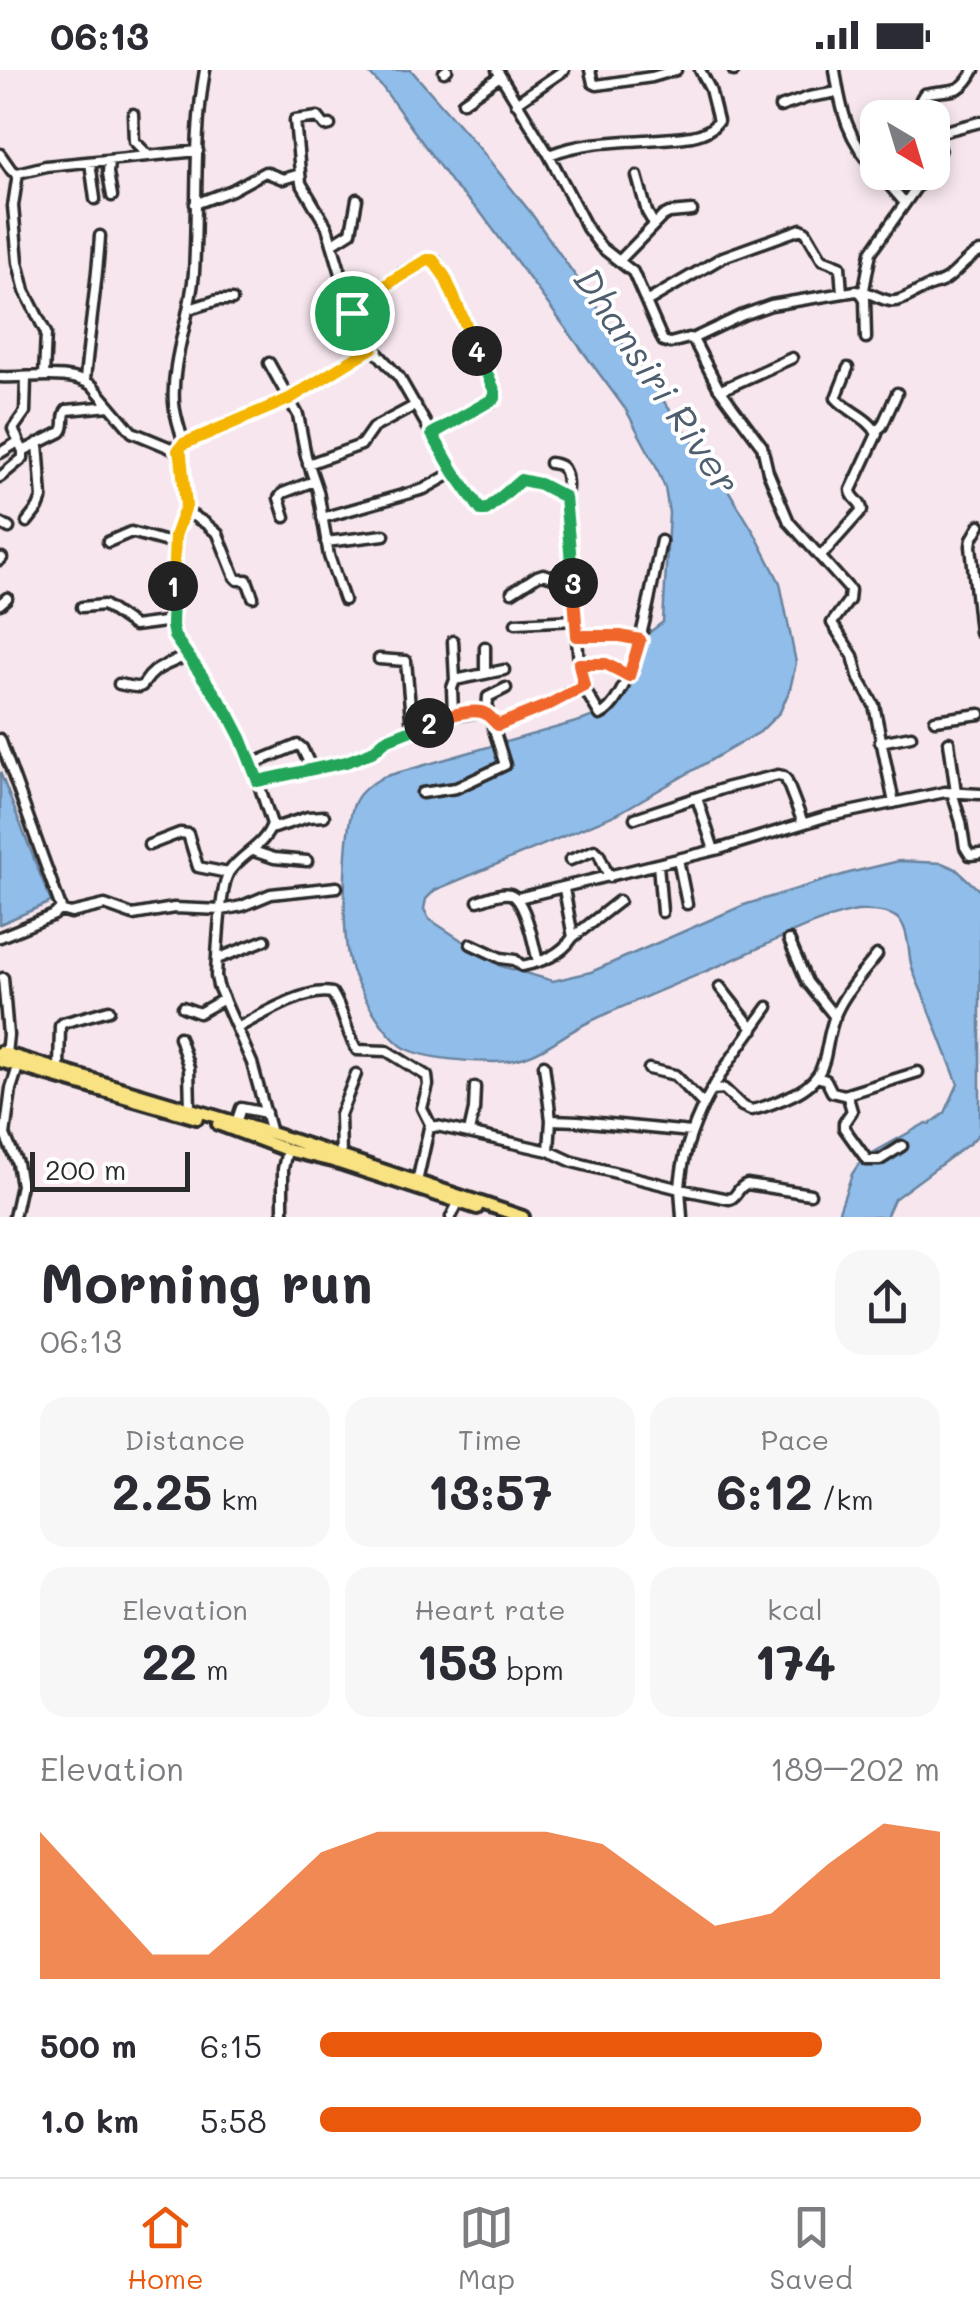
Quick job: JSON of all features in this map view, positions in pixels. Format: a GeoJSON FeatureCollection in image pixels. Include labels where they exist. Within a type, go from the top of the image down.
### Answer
{"type":"FeatureCollection","features":[{"type":"Feature","properties":{"kind":"main road"},"geometry":{"type":"LineString","coordinates":[[2,1056],[18,1067],[221,1125],[287,1150],[458,1203],[474,1212],[502,1217]]}},
{"type":"Feature","properties":{"kind":"main road"},"geometry":{"type":"LineString","coordinates":[[2,1056],[272,1133],[523,1217]]}},
{"type":"Feature","properties":{"kind":"street"},"geometry":{"type":"LineString","coordinates":[[205,70],[201,88],[194,270],[174,398],[186,506],[174,544],[172,620],[174,636],[186,656],[228,713],[271,817],[263,842],[228,873],[216,976],[252,1063],[272,1133]]}},
{"type":"Feature","properties":{"kind":"street"},"geometry":{"type":"LineString","coordinates":[[516,103],[564,70]]}},
{"type":"Feature","properties":{"kind":"street"},"geometry":{"type":"LineString","coordinates":[[590,70],[593,83],[598,85],[676,70]]}},
{"type":"Feature","properties":{"kind":"street"},"geometry":{"type":"LineString","coordinates":[[549,155],[594,145],[694,136],[714,127],[718,121],[700,70]]}},
{"type":"Feature","properties":{"kind":"street"},"geometry":{"type":"LineString","coordinates":[[835,70],[848,129],[860,146]]}},
{"type":"Feature","properties":{"kind":"street"},"geometry":{"type":"LineString","coordinates":[[922,100],[924,94],[966,85],[974,70]]}},
{"type":"Feature","properties":{"kind":"street"},"geometry":{"type":"LineString","coordinates":[[463,102],[499,73],[600,248],[633,272],[665,342],[692,339],[771,305],[842,292],[856,291],[886,301],[904,300],[945,281],[965,260],[980,252]]}},
{"type":"Feature","properties":{"kind":"street"},"geometry":{"type":"LineString","coordinates":[[780,107],[809,96],[838,92]]}},
{"type":"Feature","properties":{"kind":"street"},"geometry":{"type":"LineString","coordinates":[[132,114],[134,141],[148,156]]}},
{"type":"Feature","properties":{"kind":"street"},"geometry":{"type":"LineString","coordinates":[[330,125],[325,126],[318,117],[295,120],[301,183],[324,220],[352,313],[372,348],[400,377],[454,472],[483,511],[521,480],[540,484],[565,497]]}},
{"type":"Feature","properties":{"kind":"street"},"geometry":{"type":"LineString","coordinates":[[950,124],[980,122]]}},
{"type":"Feature","properties":{"kind":"street"},"geometry":{"type":"LineString","coordinates":[[0,154],[18,173],[46,166],[198,150]]}},
{"type":"Feature","properties":{"kind":"street"},"geometry":{"type":"LineString","coordinates":[[109,160],[112,196]]}},
{"type":"Feature","properties":{"kind":"street"},"geometry":{"type":"LineString","coordinates":[[90,162],[95,199]]}},
{"type":"Feature","properties":{"kind":"street"},"geometry":{"type":"LineString","coordinates":[[195,204],[265,172],[283,179],[300,174]]}},
{"type":"Feature","properties":{"kind":"street"},"geometry":{"type":"LineString","coordinates":[[18,173],[13,206],[18,262],[24,291],[46,333],[44,376]]}},
{"type":"Feature","properties":{"kind":"street"},"geometry":{"type":"LineString","coordinates":[[637,176],[654,224]]}},
{"type":"Feature","properties":{"kind":"street"},"geometry":{"type":"LineString","coordinates":[[894,190],[905,203]]}},
{"type":"Feature","properties":{"kind":"street"},"geometry":{"type":"LineString","coordinates":[[866,338],[864,293],[872,252],[914,190]]}},
{"type":"Feature","properties":{"kind":"street"},"geometry":{"type":"LineString","coordinates":[[332,244],[351,232],[357,199]]}},
{"type":"Feature","properties":{"kind":"street"},"geometry":{"type":"LineString","coordinates":[[620,260],[666,214],[692,211]]}},
{"type":"Feature","properties":{"kind":"street"},"geometry":{"type":"LineString","coordinates":[[646,302],[724,257],[801,230],[822,260],[840,266],[842,292]]}},
{"type":"Feature","properties":{"kind":"street"},"geometry":{"type":"LineString","coordinates":[[85,380],[100,236]]}},
{"type":"Feature","properties":{"kind":"street"},"geometry":{"type":"LineString","coordinates":[[352,313],[396,278],[427,260],[436,261],[496,396],[494,401],[432,434]]}},
{"type":"Feature","properties":{"kind":"street"},"geometry":{"type":"LineString","coordinates":[[190,309],[232,300]]}},
{"type":"Feature","properties":{"kind":"street"},"geometry":{"type":"LineString","coordinates":[[692,339],[721,390],[762,446],[768,472],[789,522],[850,590],[849,600],[832,623],[853,656],[860,680],[874,705],[894,803]]}},
{"type":"Feature","properties":{"kind":"street"},"geometry":{"type":"LineString","coordinates":[[0,377],[85,380],[132,432],[180,447],[289,399],[372,348]]}},
{"type":"Feature","properties":{"kind":"street"},"geometry":{"type":"LineString","coordinates":[[721,390],[792,358]]}},
{"type":"Feature","properties":{"kind":"street"},"geometry":{"type":"LineString","coordinates":[[269,363],[298,415],[326,542],[344,600]]}},
{"type":"Feature","properties":{"kind":"street"},"geometry":{"type":"LineString","coordinates":[[821,556],[862,510],[851,490],[877,434],[836,398],[848,368]]}},
{"type":"Feature","properties":{"kind":"street"},"geometry":{"type":"LineString","coordinates":[[0,477],[24,454],[13,429],[25,412],[26,378]]}},
{"type":"Feature","properties":{"kind":"street"},"geometry":{"type":"LineString","coordinates":[[876,430],[882,426],[897,392]]}},
{"type":"Feature","properties":{"kind":"street"},"geometry":{"type":"LineString","coordinates":[[308,464],[361,445],[373,428],[416,405]]}},
{"type":"Feature","properties":{"kind":"street"},"geometry":{"type":"LineString","coordinates":[[0,454],[38,443],[63,430],[67,410],[110,406]]}},
{"type":"Feature","properties":{"kind":"street"},"geometry":{"type":"LineString","coordinates":[[27,522],[42,498],[38,443]]}},
{"type":"Feature","properties":{"kind":"street"},"geometry":{"type":"LineString","coordinates":[[550,463],[563,469],[568,491],[565,497],[579,664],[584,686],[602,715],[614,705],[629,676],[661,541]]}},
{"type":"Feature","properties":{"kind":"street"},"geometry":{"type":"LineString","coordinates":[[322,518],[424,489],[454,472]]}},
{"type":"Feature","properties":{"kind":"street"},"geometry":{"type":"LineString","coordinates":[[284,517],[282,493],[314,481]]}},
{"type":"Feature","properties":{"kind":"street"},"geometry":{"type":"LineString","coordinates":[[185,510],[218,534],[235,578],[247,580],[253,597]]}},
{"type":"Feature","properties":{"kind":"street"},"geometry":{"type":"LineString","coordinates":[[980,525],[971,546],[980,632]]}},
{"type":"Feature","properties":{"kind":"street"},"geometry":{"type":"LineString","coordinates":[[108,542],[131,532],[174,544]]}},
{"type":"Feature","properties":{"kind":"street"},"geometry":{"type":"LineString","coordinates":[[326,542],[384,534]]}},
{"type":"Feature","properties":{"kind":"street"},"geometry":{"type":"LineString","coordinates":[[512,592],[536,576],[556,578],[572,572]]}},
{"type":"Feature","properties":{"kind":"street"},"geometry":{"type":"LineString","coordinates":[[82,607],[104,605],[134,626],[172,620]]}},
{"type":"Feature","properties":{"kind":"street"},"geometry":{"type":"LineString","coordinates":[[516,623],[576,620]]}},
{"type":"Feature","properties":{"kind":"street"},"geometry":{"type":"LineString","coordinates":[[577,636],[640,640]]}},
{"type":"Feature","properties":{"kind":"street"},"geometry":{"type":"LineString","coordinates":[[453,641],[453,714]]}},
{"type":"Feature","properties":{"kind":"street"},"geometry":{"type":"LineString","coordinates":[[485,647],[486,674]]}},
{"type":"Feature","properties":{"kind":"street"},"geometry":{"type":"LineString","coordinates":[[119,684],[136,688],[146,685],[154,672],[186,656]]}},
{"type":"Feature","properties":{"kind":"street"},"geometry":{"type":"LineString","coordinates":[[379,658],[406,661],[412,730]]}},
{"type":"Feature","properties":{"kind":"street"},"geometry":{"type":"LineString","coordinates":[[579,664],[606,664],[629,676]]}},
{"type":"Feature","properties":{"kind":"street"},"geometry":{"type":"LineString","coordinates":[[455,680],[504,670]]}},
{"type":"Feature","properties":{"kind":"street"},"geometry":{"type":"LineString","coordinates":[[258,781],[365,755],[386,740],[453,714],[479,712],[498,725],[584,686]]}},
{"type":"Feature","properties":{"kind":"street"},"geometry":{"type":"LineString","coordinates":[[422,794],[456,788],[505,765],[489,717],[488,697],[506,688]]}},
{"type":"Feature","properties":{"kind":"street"},"geometry":{"type":"LineString","coordinates":[[935,720],[980,714]]}},
{"type":"Feature","properties":{"kind":"street"},"geometry":{"type":"LineString","coordinates":[[880,742],[911,736]]}},
{"type":"Feature","properties":{"kind":"street"},"geometry":{"type":"LineString","coordinates":[[0,738],[60,910]]}},
{"type":"Feature","properties":{"kind":"street"},"geometry":{"type":"LineString","coordinates":[[949,742],[965,847],[970,855],[979,855]]}},
{"type":"Feature","properties":{"kind":"street"},"geometry":{"type":"LineString","coordinates":[[252,764],[298,745],[312,769]]}},
{"type":"Feature","properties":{"kind":"street"},"geometry":{"type":"LineString","coordinates":[[634,818],[724,788],[783,776],[803,823]]}},
{"type":"Feature","properties":{"kind":"street"},"geometry":{"type":"LineString","coordinates":[[478,901],[506,894],[518,898],[564,888],[803,823],[929,795],[980,794]]}},
{"type":"Feature","properties":{"kind":"street"},"geometry":{"type":"LineString","coordinates":[[697,798],[714,850]]}},
{"type":"Feature","properties":{"kind":"street"},"geometry":{"type":"LineString","coordinates":[[270,829],[324,816]]}},
{"type":"Feature","properties":{"kind":"street"},"geometry":{"type":"LineString","coordinates":[[149,845],[180,833],[188,834],[198,867],[228,873]]}},
{"type":"Feature","properties":{"kind":"street"},"geometry":{"type":"LineString","coordinates":[[570,860],[595,850],[609,877]]}},
{"type":"Feature","properties":{"kind":"street"},"geometry":{"type":"LineString","coordinates":[[253,851],[307,862]]}},
{"type":"Feature","properties":{"kind":"street"},"geometry":{"type":"LineString","coordinates":[[678,859],[687,904]]}},
{"type":"Feature","properties":{"kind":"street"},"geometry":{"type":"LineString","coordinates":[[658,864],[662,912]]}},
{"type":"Feature","properties":{"kind":"street"},"geometry":{"type":"LineString","coordinates":[[60,910],[71,913],[106,905],[133,916],[174,908],[222,910],[270,894],[337,888]]}},
{"type":"Feature","properties":{"kind":"street"},"geometry":{"type":"LineString","coordinates":[[564,888],[572,938]]}},
{"type":"Feature","properties":{"kind":"street"},"geometry":{"type":"LineString","coordinates":[[518,898],[538,962]]}},
{"type":"Feature","properties":{"kind":"street"},"geometry":{"type":"LineString","coordinates":[[470,944],[516,960],[520,966],[538,962],[566,946],[620,901]]}},
{"type":"Feature","properties":{"kind":"street"},"geometry":{"type":"LineString","coordinates":[[0,937],[60,910]]}},
{"type":"Feature","properties":{"kind":"street"},"geometry":{"type":"LineString","coordinates":[[217,959],[265,940]]}},
{"type":"Feature","properties":{"kind":"street"},"geometry":{"type":"LineString","coordinates":[[789,940],[812,988],[835,1017]]}},
{"type":"Feature","properties":{"kind":"street"},"geometry":{"type":"LineString","coordinates":[[711,1090],[724,1090],[742,1106],[756,1110],[806,1088],[823,1064],[835,1017],[877,955]]}},
{"type":"Feature","properties":{"kind":"street"},"geometry":{"type":"LineString","coordinates":[[2,1056],[8,1040],[3,978]]}},
{"type":"Feature","properties":{"kind":"street"},"geometry":{"type":"LineString","coordinates":[[720,986],[753,1028]]}},
{"type":"Feature","properties":{"kind":"street"},"geometry":{"type":"LineString","coordinates":[[237,1028],[309,995],[332,993],[357,1050],[387,1052],[427,1076],[422,1108],[431,1126],[417,1182]]}},
{"type":"Feature","properties":{"kind":"street"},"geometry":{"type":"LineString","coordinates":[[183,1007],[199,1012],[224,999]]}},
{"type":"Feature","properties":{"kind":"street"},"geometry":{"type":"LineString","coordinates":[[682,1217],[683,1159],[691,1132],[711,1090],[768,1007]]}},
{"type":"Feature","properties":{"kind":"street"},"geometry":{"type":"LineString","coordinates":[[60,1070],[63,1022],[109,1010]]}},
{"type":"Feature","properties":{"kind":"street"},"geometry":{"type":"LineString","coordinates":[[179,1037],[189,1068],[190,1109]]}},
{"type":"Feature","properties":{"kind":"street"},"geometry":{"type":"LineString","coordinates":[[544,1065],[551,1120],[549,1152]]}},
{"type":"Feature","properties":{"kind":"street"},"geometry":{"type":"LineString","coordinates":[[14,1217],[21,1185],[5,1134],[18,1067]]}},
{"type":"Feature","properties":{"kind":"street"},"geometry":{"type":"LineString","coordinates":[[648,1069],[675,1075],[703,1104]]}},
{"type":"Feature","properties":{"kind":"street"},"geometry":{"type":"LineString","coordinates":[[817,1076],[826,1080],[835,1094],[847,1094],[918,1072]]}},
{"type":"Feature","properties":{"kind":"street"},"geometry":{"type":"LineString","coordinates":[[341,1156],[340,1115],[356,1074]]}},
{"type":"Feature","properties":{"kind":"street"},"geometry":{"type":"LineString","coordinates":[[469,1132],[475,1087]]}},
{"type":"Feature","properties":{"kind":"street"},"geometry":{"type":"LineString","coordinates":[[847,1094],[852,1111],[843,1125],[867,1160],[880,1160],[902,1146]]}},
{"type":"Feature","properties":{"kind":"street"},"geometry":{"type":"LineString","coordinates":[[236,1122],[241,1108],[266,1113]]}},
{"type":"Feature","properties":{"kind":"street"},"geometry":{"type":"LineString","coordinates":[[551,1120],[691,1132]]}},
{"type":"Feature","properties":{"kind":"street"},"geometry":{"type":"LineString","coordinates":[[431,1126],[469,1132],[729,1200],[746,1184],[810,1194]]}},
{"type":"Feature","properties":{"kind":"street"},"geometry":{"type":"LineString","coordinates":[[283,1217],[287,1150]]}},
{"type":"Feature","properties":{"kind":"street"},"geometry":{"type":"LineString","coordinates":[[451,1217],[458,1203]]}},
{"type":"Feature","properties":{"kind":"water","name":"Dhansiri River"},"geometry":{"type":"Polygon","coordinates":[[[366,70],[411,70],[531,213],[716,470],[755,534],[780,583],[796,663],[780,712],[760,732],[617,814],[435,890],[426,899],[424,909],[429,919],[501,966],[553,981],[591,972],[744,905],[849,873],[899,861],[942,863],[956,869],[980,891],[980,1133],[894,1199],[886,1217],[837,1217],[852,1174],[862,1159],[945,1113],[958,1084],[914,973],[905,931],[894,916],[861,911],[824,920],[608,1013],[535,1053],[510,1061],[449,1059],[405,1048],[379,1021],[357,982],[349,960],[345,904],[348,834],[357,798],[383,777],[583,720],[605,707],[641,641],[663,622],[669,513],[665,488],[655,464],[626,410],[481,213],[453,185],[366,70]]]}},
{"type":"Feature","properties":{"kind":"water"},"geometry":{"type":"Polygon","coordinates":[[[0,772],[51,902],[0,924],[0,772]]]}},
{"type":"Feature","properties":{"kind":"route"},"geometry":{"type":"LineString","coordinates":[[427,260],[436,261],[496,396],[494,401],[432,434],[483,511],[521,480],[540,484],[565,497],[577,636],[640,640],[638,650],[629,676],[606,664],[579,664],[584,686],[498,725],[484,712],[456,714],[391,738],[372,752],[346,762],[258,781],[228,713],[188,660],[172,631],[173,548],[186,506],[178,451],[183,444],[289,399],[372,348],[352,313],[396,278],[427,260]]}}]}
